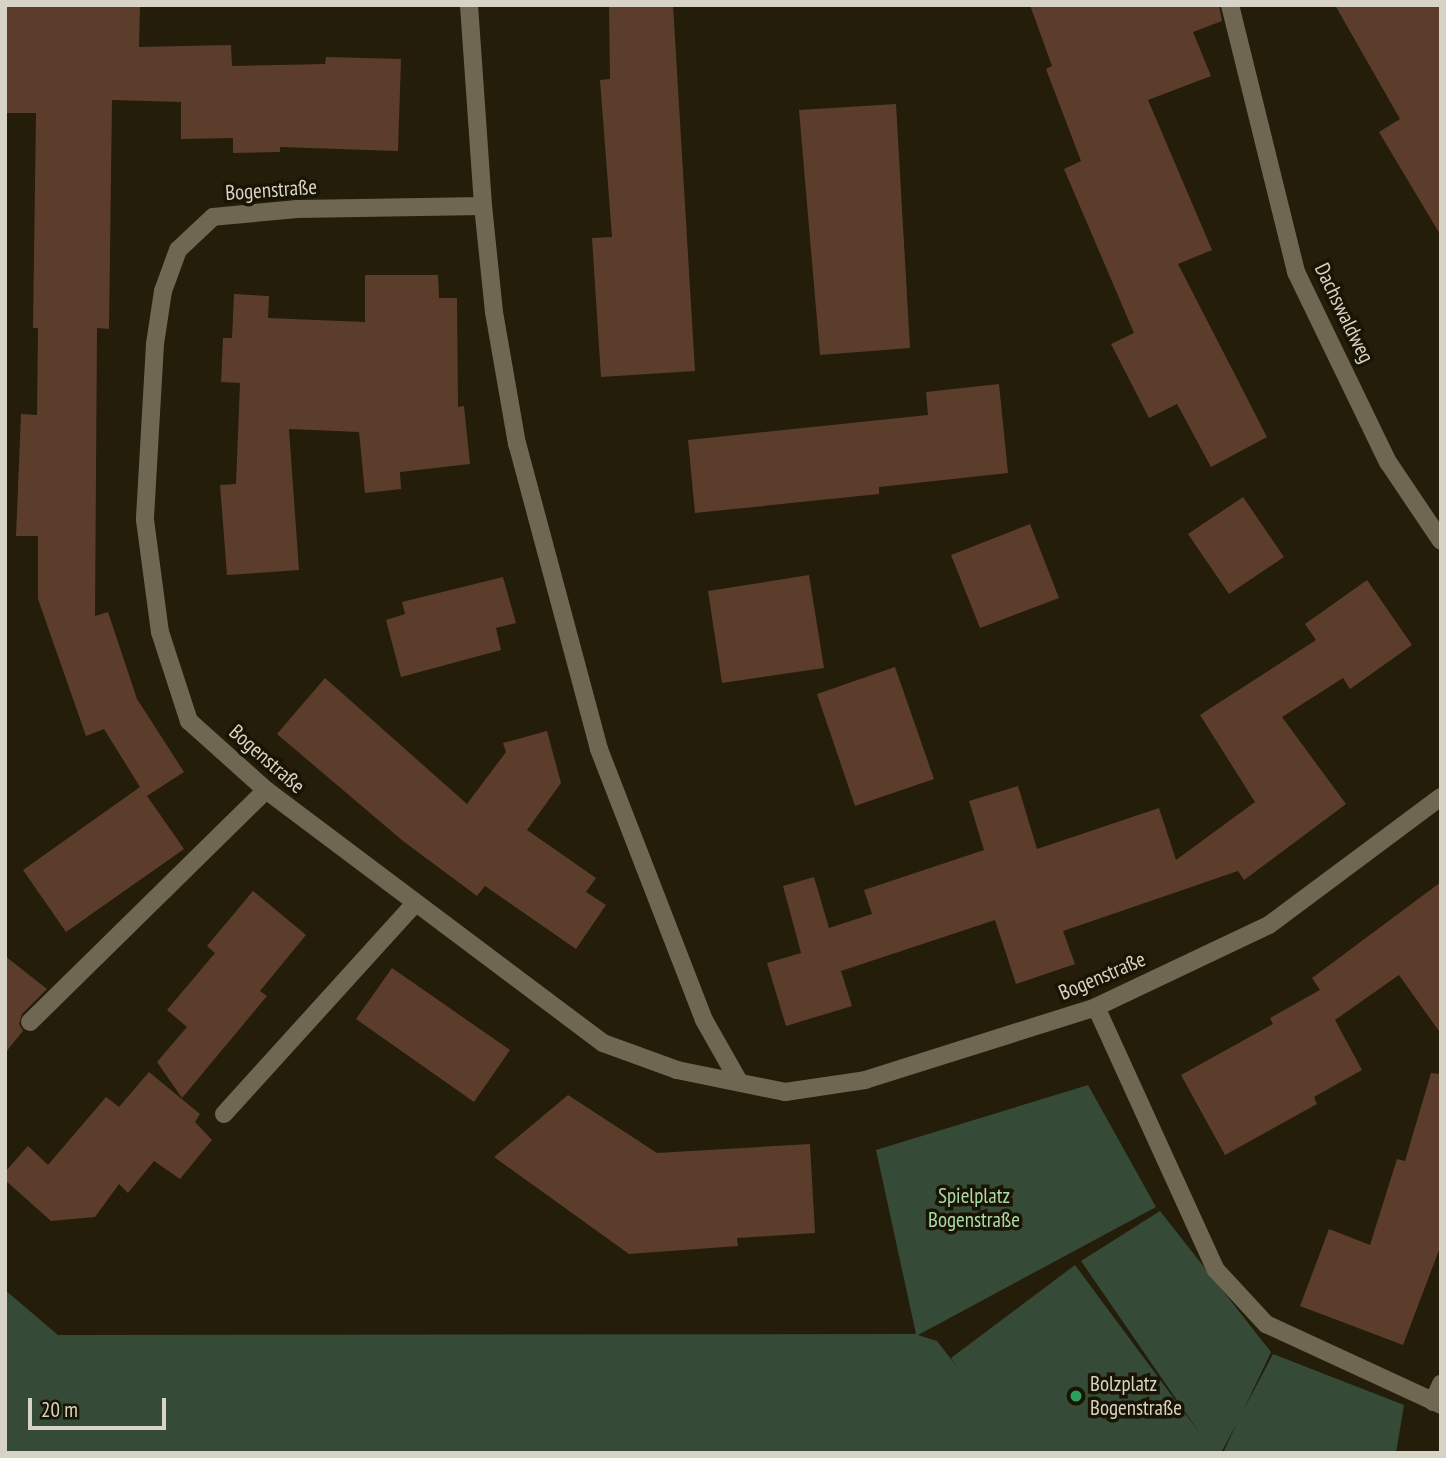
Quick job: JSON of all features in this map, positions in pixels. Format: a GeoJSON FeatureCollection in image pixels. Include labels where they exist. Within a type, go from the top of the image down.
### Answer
{"type":"FeatureCollection","features":[{"type":"Feature","properties":{"kind":"street"},"geometry":{"type":"LineString","coordinates":[[469,5],[483,206],[494,312],[517,444],[598,749],[704,1020],[738,1080]]}},
{"type":"Feature","properties":{"kind":"street","name":"Dachswaldweg"},"geometry":{"type":"LineString","coordinates":[[1230,5],[1296,272],[1388,462],[1441,541]]}},
{"type":"Feature","properties":{"kind":"street","name":"Bogenstraße"},"geometry":{"type":"LineString","coordinates":[[483,206],[297,209],[212,217],[178,250],[163,290],[155,344],[145,520],[160,632],[190,721],[266,790],[603,1042],[677,1070],[785,1091],[865,1080],[1096,1007],[1269,925],[1441,797]]}},
{"type":"Feature","properties":{"kind":"street"},"geometry":{"type":"LineString","coordinates":[[30,1023],[266,790]]}},
{"type":"Feature","properties":{"kind":"street"},"geometry":{"type":"LineString","coordinates":[[224,1114],[415,903]]}},
{"type":"Feature","properties":{"kind":"street"},"geometry":{"type":"LineString","coordinates":[[1096,1007],[1216,1270],[1266,1324],[1437,1404],[1441,1384]]}},
{"type":"Feature","properties":{"kind":"green space","name":"Spielplatz Bogenstraße"},"geometry":{"type":"Polygon","coordinates":[[[1088,1085],[1156,1207],[918,1335],[937,1341],[958,1368],[951,1358],[1075,1265],[1201,1435],[1081,1261],[1160,1211],[1271,1352],[1243,1411],[1273,1354],[1404,1405],[1396,1453],[1223,1453],[1237,1423],[1221,1453],[5,1453],[5,1290],[58,1335],[916,1334],[876,1150],[1088,1085]]]}},
{"type":"Feature","properties":{"kind":"building"},"geometry":{"type":"Polygon","coordinates":[[[140,5],[139,47],[231,45],[232,66],[325,64],[326,57],[401,59],[398,151],[280,147],[280,152],[233,153],[233,138],[181,139],[181,102],[112,100],[109,329],[97,328],[95,616],[108,612],[137,699],[184,772],[147,796],[184,849],[66,932],[23,870],[140,787],[104,729],[86,736],[38,599],[38,536],[16,536],[21,414],[37,415],[38,328],[33,328],[36,113],[5,113],[5,7],[140,5]]]}},
{"type":"Feature","properties":{"kind":"building"},"geometry":{"type":"Polygon","coordinates":[[[609,5],[673,5],[695,371],[601,377],[592,238],[612,237],[600,80],[610,79],[609,5]]]}},
{"type":"Feature","properties":{"kind":"building"},"geometry":{"type":"Polygon","coordinates":[[[1030,5],[1219,5],[1222,21],[1193,32],[1211,76],[1148,100],[1212,250],[1178,264],[1267,437],[1211,467],[1177,404],[1149,418],[1111,344],[1134,333],[1064,169],[1081,161],[1046,69],[1052,66],[1030,5]]]}},
{"type":"Feature","properties":{"kind":"building"},"geometry":{"type":"Polygon","coordinates":[[[1335,5],[1441,5],[1441,236],[1379,132],[1400,119],[1335,5]]]}},
{"type":"Feature","properties":{"kind":"building"},"geometry":{"type":"Polygon","coordinates":[[[896,104],[910,348],[820,355],[799,110],[896,104]]]}},
{"type":"Feature","properties":{"kind":"building"},"geometry":{"type":"Polygon","coordinates":[[[365,275],[438,275],[439,298],[457,298],[458,407],[464,406],[470,464],[400,472],[401,489],[365,493],[359,432],[289,429],[299,570],[227,575],[220,485],[236,484],[240,383],[221,382],[223,338],[232,338],[234,294],[269,296],[268,318],[365,322],[365,275]]]}},
{"type":"Feature","properties":{"kind":"building"},"geometry":{"type":"Polygon","coordinates":[[[999,384],[1008,473],[879,487],[879,494],[695,513],[688,440],[928,415],[926,392],[999,384]]]}},
{"type":"Feature","properties":{"kind":"building"},"geometry":{"type":"Polygon","coordinates":[[[1243,497],[1284,557],[1229,594],[1188,534],[1243,497]]]}},
{"type":"Feature","properties":{"kind":"building"},"geometry":{"type":"Polygon","coordinates":[[[1030,524],[1059,598],[980,628],[951,555],[1030,524]]]}},
{"type":"Feature","properties":{"kind":"building"},"geometry":{"type":"Polygon","coordinates":[[[809,575],[824,668],[722,683],[708,591],[809,575]]]}},
{"type":"Feature","properties":{"kind":"building"},"geometry":{"type":"Polygon","coordinates":[[[503,577],[516,623],[496,628],[501,650],[401,677],[386,620],[405,614],[402,602],[503,577]]]}},
{"type":"Feature","properties":{"kind":"building"},"geometry":{"type":"Polygon","coordinates":[[[1367,580],[1412,645],[1350,689],[1343,678],[1282,717],[1346,804],[1244,880],[1238,871],[1063,931],[1075,964],[1016,984],[995,920],[841,971],[852,1006],[786,1026],[767,963],[801,953],[783,886],[814,877],[829,928],[872,914],[864,890],[984,850],[969,801],[1018,786],[1037,849],[1159,808],[1176,860],[1255,802],[1200,715],[1316,640],[1305,624],[1367,580]]]}},
{"type":"Feature","properties":{"kind":"building"},"geometry":{"type":"Polygon","coordinates":[[[895,667],[934,779],[855,806],[817,694],[895,667]]]}},
{"type":"Feature","properties":{"kind":"building"},"geometry":{"type":"Polygon","coordinates":[[[325,678],[467,804],[506,752],[503,743],[547,731],[561,783],[527,830],[596,878],[586,892],[606,905],[576,949],[485,886],[477,896],[403,841],[277,734],[325,678]]]}},
{"type":"Feature","properties":{"kind":"building"},"geometry":{"type":"Polygon","coordinates":[[[1441,882],[1441,1034],[1399,975],[1335,1020],[1362,1070],[1314,1097],[1317,1104],[1225,1155],[1181,1075],[1273,1024],[1270,1018],[1320,990],[1312,978],[1441,882]]]}},
{"type":"Feature","properties":{"kind":"building"},"geometry":{"type":"Polygon","coordinates":[[[253,891],[306,935],[260,991],[267,996],[182,1098],[157,1062],[187,1027],[167,1010],[215,953],[207,946],[253,891]]]}},
{"type":"Feature","properties":{"kind":"building"},"geometry":{"type":"Polygon","coordinates":[[[5,956],[47,989],[22,1014],[19,1024],[23,1031],[5,1053],[5,956]]]}},
{"type":"Feature","properties":{"kind":"building"},"geometry":{"type":"Polygon","coordinates":[[[392,968],[510,1050],[474,1102],[356,1019],[392,968]]]}},
{"type":"Feature","properties":{"kind":"building"},"geometry":{"type":"Polygon","coordinates":[[[149,1072],[200,1114],[195,1122],[212,1140],[180,1179],[154,1161],[128,1193],[119,1184],[95,1217],[51,1221],[5,1180],[5,1172],[28,1146],[48,1165],[106,1097],[119,1107],[149,1072]]]}},
{"type":"Feature","properties":{"kind":"building"},"geometry":{"type":"Polygon","coordinates":[[[1431,1073],[1441,1074],[1441,1245],[1403,1345],[1300,1306],[1329,1229],[1370,1245],[1397,1159],[1405,1161],[1431,1073]]]}},
{"type":"Feature","properties":{"kind":"building"},"geometry":{"type":"Polygon","coordinates":[[[568,1095],[657,1153],[810,1144],[815,1233],[737,1238],[738,1246],[629,1254],[494,1157],[568,1095]]]}},
{"type":"Feature","properties":{"kind":"place","name":"Bolzplatz Bogenstraße"},"geometry":{"type":"Point","coordinates":[1076,1396]}}]}
